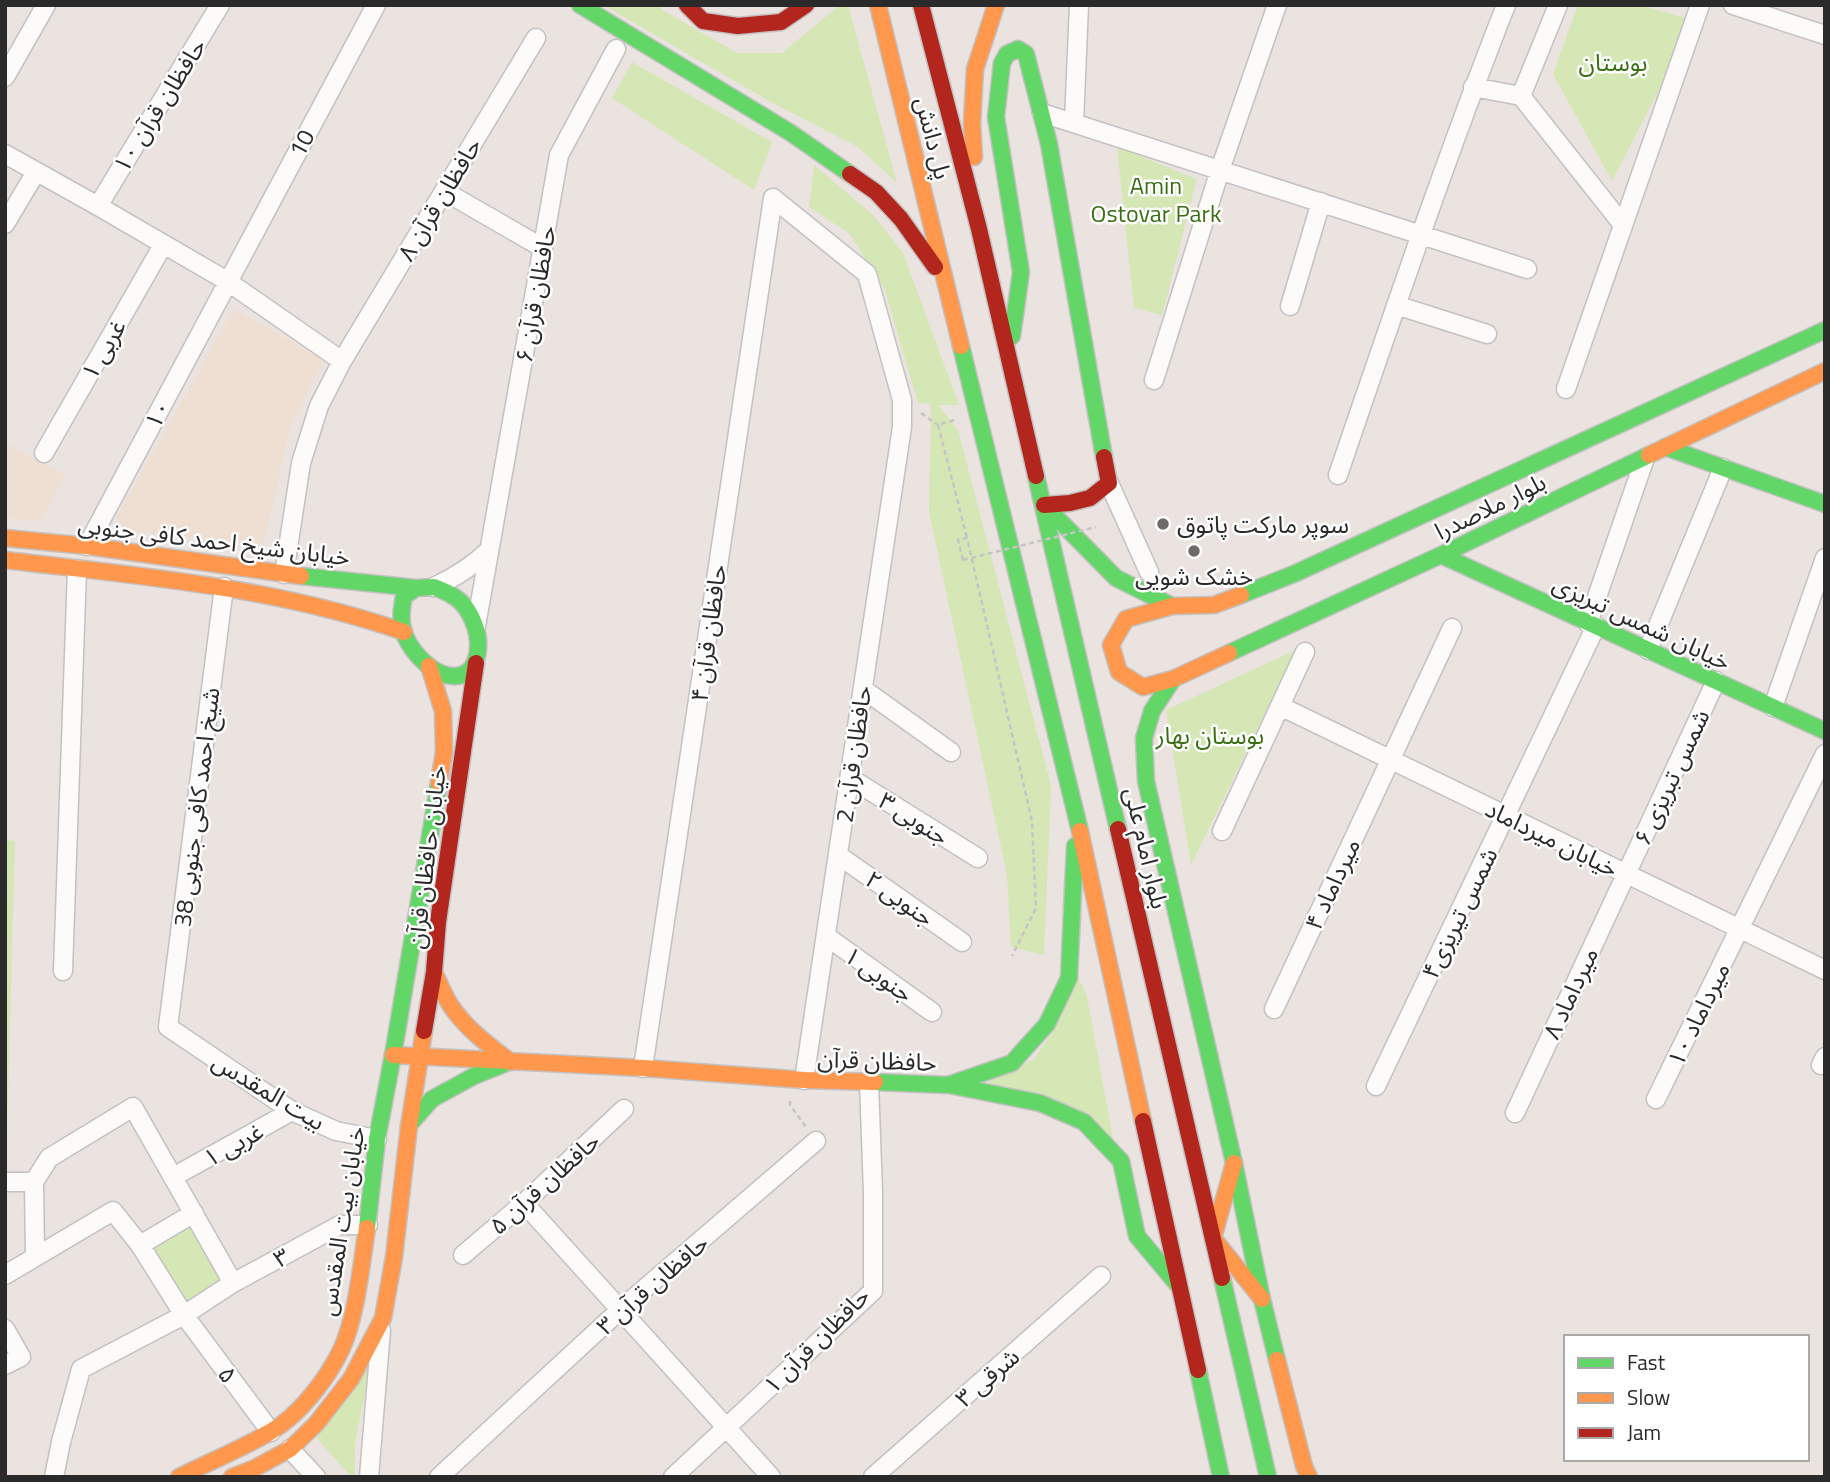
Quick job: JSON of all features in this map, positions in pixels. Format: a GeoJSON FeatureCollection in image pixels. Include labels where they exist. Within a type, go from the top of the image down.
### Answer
{"type":"FeatureCollection","features":[{"type":"Feature","properties":{"kind":"main road"},"geometry":{"type":"LineString","coordinates":[[580,5],[790,133],[876,192],[901,219],[946,281],[1076,814],[1221,1477]]}},
{"type":"Feature","properties":{"kind":"main road"},"geometry":{"type":"LineString","coordinates":[[687,5],[703,21],[738,26],[781,22],[806,5]]}},
{"type":"Feature","properties":{"kind":"main road","name":"پل دانش"},"geometry":{"type":"LineString","coordinates":[[878,5],[946,281]]}},
{"type":"Feature","properties":{"kind":"main road","name":"پل دانش"},"geometry":{"type":"LineString","coordinates":[[921,5],[979,229]]}},
{"type":"Feature","properties":{"kind":"main road"},"geometry":{"type":"LineString","coordinates":[[979,229],[972,123],[975,69],[996,5]]}},
{"type":"Feature","properties":{"kind":"main road"},"geometry":{"type":"LineString","coordinates":[[1009,356],[1021,272],[996,117],[1002,64],[1007,54],[1018,49],[1026,54],[1042,113],[1109,483],[1090,498],[1044,505]]}},
{"type":"Feature","properties":{"kind":"main road","name":"بلوار امام علی"},"geometry":{"type":"LineString","coordinates":[[979,229],[1268,1477]]}},
{"type":"Feature","properties":{"kind":"main road","name":"بلوار ملاصدرا"},"geometry":{"type":"LineString","coordinates":[[1825,330],[1296,573],[1214,605],[1172,606],[1126,619],[1111,645],[1119,672],[1143,687],[1173,678],[1441,555],[1825,371]]}},
{"type":"Feature","properties":{"kind":"main road"},"geometry":{"type":"LineString","coordinates":[[1665,447],[1825,504]]}},
{"type":"Feature","properties":{"kind":"main road"},"geometry":{"type":"LineString","coordinates":[[1044,505],[1116,578],[1172,606]]}},
{"type":"Feature","properties":{"kind":"main road","name":"خیابان شیخ احمد کافی جنوبی"},"geometry":{"type":"LineString","coordinates":[[5,538],[87,546],[284,575],[425,588]]}},
{"type":"Feature","properties":{"kind":"main road","name":"خیابان شمس تبریزی"},"geometry":{"type":"LineString","coordinates":[[1441,555],[1825,731]]}},
{"type":"Feature","properties":{"kind":"main road","name":"خیابان شیخ احمد کافی جنوبی"},"geometry":{"type":"LineString","coordinates":[[5,560],[224,587],[314,604],[368,618],[404,632]]}},
{"type":"Feature","properties":{"kind":"main road"},"geometry":{"type":"LineString","coordinates":[[425,588],[456,595],[469,611],[476,626],[479,644],[476,663],[464,673],[449,676],[429,666],[416,654],[404,632],[401,609],[404,596],[425,588]]}},
{"type":"Feature","properties":{"kind":"main road","name":"خیابان حافظان قرآن"},"geometry":{"type":"LineString","coordinates":[[420,1057],[476,663]]}},
{"type":"Feature","properties":{"kind":"main road","name":"خیابان حافظان قرآن"},"geometry":{"type":"LineString","coordinates":[[393,1055],[444,752],[443,711],[429,666]]}},
{"type":"Feature","properties":{"kind":"main road"},"geometry":{"type":"LineString","coordinates":[[1173,678],[1152,711],[1144,738],[1146,781],[1234,1163],[1262,1299],[1309,1477]]}},
{"type":"Feature","properties":{"kind":"main road","name":"حافظان قرآن"},"geometry":{"type":"LineString","coordinates":[[393,1055],[643,1068],[798,1080],[948,1085],[1012,1063],[1047,1024],[1069,978],[1076,814]]}},
{"type":"Feature","properties":{"kind":"main road"},"geometry":{"type":"LineString","coordinates":[[434,972],[449,1003],[465,1022],[483,1041],[511,1062]]}},
{"type":"Feature","properties":{"kind":"main road","name":"خیابان بیت المقدس"},"geometry":{"type":"LineString","coordinates":[[179,1477],[271,1433],[295,1414],[319,1386],[342,1348],[354,1309],[368,1225],[376,1139],[393,1055]]}},
{"type":"Feature","properties":{"kind":"main road"},"geometry":{"type":"LineString","coordinates":[[232,1477],[290,1449],[316,1424],[351,1379],[383,1318],[394,1257],[420,1057]]}},
{"type":"Feature","properties":{"kind":"main road","name":"حافظان قرآن"},"geometry":{"type":"LineString","coordinates":[[409,1126],[432,1099],[474,1076],[511,1062]]}},
{"type":"Feature","properties":{"kind":"main road"},"geometry":{"type":"LineString","coordinates":[[948,1085],[1040,1103],[1084,1122],[1121,1161],[1137,1236],[1181,1289]]}},
{"type":"Feature","properties":{"kind":"main road"},"geometry":{"type":"LineString","coordinates":[[1234,1163],[1213,1238],[1262,1299]]}},
{"type":"Feature","properties":{"kind":"main road"},"geometry":{"type":"LineString","coordinates":[[271,1433],[290,1449]]}},
{"type":"Feature","properties":{"kind":"street"},"geometry":{"type":"LineString","coordinates":[[5,77],[46,5]]}},
{"type":"Feature","properties":{"kind":"street","name":"حافظان قرآن ۱۰"},"geometry":{"type":"LineString","coordinates":[[98,205],[220,5]]}},
{"type":"Feature","properties":{"kind":"street","name":"10"},"geometry":{"type":"LineString","coordinates":[[227,282],[376,5]]}},
{"type":"Feature","properties":{"kind":"street"},"geometry":{"type":"LineString","coordinates":[[1074,123],[1079,5]]}},
{"type":"Feature","properties":{"kind":"street"},"geometry":{"type":"LineString","coordinates":[[1154,380],[1220,170],[1277,5]]}},
{"type":"Feature","properties":{"kind":"street"},"geometry":{"type":"LineString","coordinates":[[1338,475],[1420,234],[1506,5]]}},
{"type":"Feature","properties":{"kind":"street"},"geometry":{"type":"LineString","coordinates":[[1521,96],[1558,5]]}},
{"type":"Feature","properties":{"kind":"street"},"geometry":{"type":"LineString","coordinates":[[1566,389],[1700,5]]}},
{"type":"Feature","properties":{"kind":"street"},"geometry":{"type":"LineString","coordinates":[[1733,5],[1765,10],[1825,35]]}},
{"type":"Feature","properties":{"kind":"street","name":"حافظان قرآن ۸"},"geometry":{"type":"LineString","coordinates":[[284,575],[301,463],[319,406],[342,360],[536,38]]}},
{"type":"Feature","properties":{"kind":"street","name":"حافظان قرآن ۶"},"geometry":{"type":"LineString","coordinates":[[476,626],[559,155],[616,49]]}},
{"type":"Feature","properties":{"kind":"street"},"geometry":{"type":"LineString","coordinates":[[1474,87],[1521,96],[1623,225]]}},
{"type":"Feature","properties":{"kind":"street"},"geometry":{"type":"LineString","coordinates":[[1042,113],[1527,268]]}},
{"type":"Feature","properties":{"kind":"street"},"geometry":{"type":"LineString","coordinates":[[5,154],[98,205],[227,282],[342,360]]}},
{"type":"Feature","properties":{"kind":"street"},"geometry":{"type":"LineString","coordinates":[[5,224],[36,172]]}},
{"type":"Feature","properties":{"kind":"street"},"geometry":{"type":"LineString","coordinates":[[444,191],[543,248]]}},
{"type":"Feature","properties":{"kind":"street","name":"حافظان قرآن 2"},"geometry":{"type":"LineString","coordinates":[[773,198],[867,274],[902,400],[902,427],[826,936],[798,1080]]}},
{"type":"Feature","properties":{"kind":"street","name":"حافظان قرآن ۴"},"geometry":{"type":"LineString","coordinates":[[643,1068],[773,198]]}},
{"type":"Feature","properties":{"kind":"street"},"geometry":{"type":"LineString","coordinates":[[1290,306],[1321,202]]}},
{"type":"Feature","properties":{"kind":"street","name":"۱ غربی"},"geometry":{"type":"LineString","coordinates":[[44,453],[163,245]]}},
{"type":"Feature","properties":{"kind":"street","name":"۱۰"},"geometry":{"type":"LineString","coordinates":[[87,546],[227,282]]}},
{"type":"Feature","properties":{"kind":"street"},"geometry":{"type":"LineString","coordinates":[[1396,305],[1487,334]]}},
{"type":"Feature","properties":{"kind":"street","name":"شمس تیریزی۴"},"geometry":{"type":"LineString","coordinates":[[1376,1086],[1592,624],[1645,457]]}},
{"type":"Feature","properties":{"kind":"street"},"geometry":{"type":"LineString","coordinates":[[1648,650],[1723,468]]}},
{"type":"Feature","properties":{"kind":"street"},"geometry":{"type":"LineString","coordinates":[[1109,483],[1149,572]]}},
{"type":"Feature","properties":{"kind":"street"},"geometry":{"type":"LineString","coordinates":[[425,588],[459,575],[489,550]]}},
{"type":"Feature","properties":{"kind":"street"},"geometry":{"type":"LineString","coordinates":[[1773,707],[1825,558]]}},
{"type":"Feature","properties":{"kind":"street"},"geometry":{"type":"LineString","coordinates":[[63,971],[77,569]]}},
{"type":"Feature","properties":{"kind":"street","name":"شیخ احمد کافی جنوبی 38"},"geometry":{"type":"LineString","coordinates":[[169,1027],[224,587]]}},
{"type":"Feature","properties":{"kind":"street","name":"میرداماد ۴"},"geometry":{"type":"LineString","coordinates":[[1274,1009],[1452,628]]}},
{"type":"Feature","properties":{"kind":"street"},"geometry":{"type":"LineString","coordinates":[[1222,831],[1305,652]]}},
{"type":"Feature","properties":{"kind":"street","name":"شمس تبریزی ۶"},"geometry":{"type":"LineString","coordinates":[[1626,874],[1716,681]]}},
{"type":"Feature","properties":{"kind":"street"},"geometry":{"type":"LineString","coordinates":[[863,689],[951,752]]}},
{"type":"Feature","properties":{"kind":"street","name":"خیابان میرداماد"},"geometry":{"type":"LineString","coordinates":[[1280,706],[1825,970]]}},
{"type":"Feature","properties":{"kind":"street","name":"میرداماد ۱۰"},"geometry":{"type":"LineString","coordinates":[[1656,1100],[1825,754]]}},
{"type":"Feature","properties":{"kind":"street","name":"جنوبی ۳"},"geometry":{"type":"LineString","coordinates":[[850,778],[978,858]]}},
{"type":"Feature","properties":{"kind":"street","name":"جنوبی ۲"},"geometry":{"type":"LineString","coordinates":[[838,855],[962,942]]}},
{"type":"Feature","properties":{"kind":"street","name":"میرداماد ۸"},"geometry":{"type":"LineString","coordinates":[[1515,1113],[1626,874]]}},
{"type":"Feature","properties":{"kind":"street","name":"جنوبی ۱"},"geometry":{"type":"LineString","coordinates":[[826,936],[932,1012]]}},
{"type":"Feature","properties":{"kind":"street","name":"بیت المقدس"},"geometry":{"type":"LineString","coordinates":[[169,1027],[292,1111],[335,1131],[376,1139]]}},
{"type":"Feature","properties":{"kind":"street","name":"حافظان قرآن ۱"},"geometry":{"type":"LineString","coordinates":[[673,1477],[873,1291],[869,1083]]}},
{"type":"Feature","properties":{"kind":"street"},"geometry":{"type":"LineString","coordinates":[[5,1275],[35,1257],[34,1182],[49,1158],[133,1107],[233,1283]]}},
{"type":"Feature","properties":{"kind":"street","name":"حافظان قرآن ۵"},"geometry":{"type":"LineString","coordinates":[[463,1255],[524,1203],[624,1109]]}},
{"type":"Feature","properties":{"kind":"street","name":"۱ غربی"},"geometry":{"type":"LineString","coordinates":[[173,1177],[292,1111]]}},
{"type":"Feature","properties":{"kind":"street","name":"حافظان قرآن ۳"},"geometry":{"type":"LineString","coordinates":[[439,1477],[621,1309],[816,1142]]}},
{"type":"Feature","properties":{"kind":"street"},"geometry":{"type":"LineString","coordinates":[[5,1182],[34,1182]]}},
{"type":"Feature","properties":{"kind":"street"},"geometry":{"type":"LineString","coordinates":[[524,1203],[771,1477]]}},
{"type":"Feature","properties":{"kind":"street","name":"۵"},"geometry":{"type":"LineString","coordinates":[[35,1257],[113,1211],[140,1245],[184,1315],[271,1433]]}},
{"type":"Feature","properties":{"kind":"street"},"geometry":{"type":"LineString","coordinates":[[140,1245],[194,1213]]}},
{"type":"Feature","properties":{"kind":"street","name":"۳"},"geometry":{"type":"LineString","coordinates":[[54,1477],[81,1369],[184,1315],[233,1283],[340,1225],[368,1225]]}},
{"type":"Feature","properties":{"kind":"street","name":"۳ شرقی"},"geometry":{"type":"LineString","coordinates":[[873,1477],[1101,1276]]}},
{"type":"Feature","properties":{"kind":"street"},"geometry":{"type":"LineString","coordinates":[[369,1477],[383,1318]]}},
{"type":"Feature","properties":{"kind":"street"},"geometry":{"type":"LineString","coordinates":[[5,1329],[21,1357],[5,1365]]}},
{"type":"Feature","properties":{"kind":"street"},"geometry":{"type":"LineString","coordinates":[[290,1449],[316,1477]]}},
{"type":"Feature","properties":{"kind":"path"},"geometry":{"type":"LineString","coordinates":[[978,414],[938,425],[967,538],[1032,821],[1036,908],[1012,956]]}},
{"type":"Feature","properties":{"kind":"path"},"geometry":{"type":"LineString","coordinates":[[967,538],[958,540],[962,561],[1096,527]]}},
{"type":"Feature","properties":{"kind":"path"},"geometry":{"type":"LineString","coordinates":[[798,1080],[790,1105],[816,1142]]}},
{"type":"Feature","properties":{"kind":"shaded area"},"geometry":{"type":"Polygon","coordinates":[[[234,309],[324,360],[290,428],[263,545],[122,530],[117,517],[234,309]]]}},
{"type":"Feature","properties":{"kind":"shaded area"},"geometry":{"type":"Polygon","coordinates":[[[5,443],[66,476],[40,521],[5,518],[5,443]]]}},
{"type":"Feature","properties":{"kind":"green space"},"geometry":{"type":"Polygon","coordinates":[[[603,5],[660,5],[662,10],[737,53],[782,53],[840,5],[848,5],[897,183],[858,147],[769,101],[603,5]]]}},
{"type":"Feature","properties":{"kind":"green space","name":"بوستان"},"geometry":{"type":"Polygon","coordinates":[[[1578,5],[1637,5],[1695,20],[1612,181],[1553,74],[1578,5]]]}},
{"type":"Feature","properties":{"kind":"green space"},"geometry":{"type":"Polygon","coordinates":[[[632,62],[772,142],[754,190],[612,98],[632,62]]]}},
{"type":"Feature","properties":{"kind":"green space","name":"Amin Ostovar Park"},"geometry":{"type":"Polygon","coordinates":[[[1117,147],[1197,179],[1162,315],[1134,308],[1117,147]]]}},
{"type":"Feature","properties":{"kind":"green space"},"geometry":{"type":"Polygon","coordinates":[[[814,165],[875,217],[903,253],[959,405],[938,405],[958,430],[1051,786],[1044,955],[1011,947],[1007,875],[929,512],[931,404],[918,403],[885,290],[849,233],[809,207],[814,165]]]}},
{"type":"Feature","properties":{"kind":"green space","name":"بوستان بهار"},"geometry":{"type":"Polygon","coordinates":[[[1296,650],[1191,865],[1166,710],[1296,650]]]}},
{"type":"Feature","properties":{"kind":"green space"},"geometry":{"type":"Polygon","coordinates":[[[5,840],[15,841],[6,1172],[5,1172],[5,840]]]}},
{"type":"Feature","properties":{"kind":"green space"},"geometry":{"type":"Polygon","coordinates":[[[1077,974],[1087,997],[1114,1144],[983,1085],[1034,1059],[1060,1021],[1077,974]]]}},
{"type":"Feature","properties":{"kind":"green space"},"geometry":{"type":"Polygon","coordinates":[[[195,1223],[228,1279],[182,1306],[150,1249],[195,1223]]]}},
{"type":"Feature","properties":{"kind":"green space"},"geometry":{"type":"Polygon","coordinates":[[[372,1359],[355,1443],[355,1477],[351,1477],[317,1438],[372,1359]]]}},
{"type":"Feature","properties":{"kind":"traffic: fast"},"geometry":{"type":"LineString","coordinates":[[580,5],[791,133],[850,174]]}},
{"type":"Feature","properties":{"kind":"traffic: fast"},"geometry":{"type":"LineString","coordinates":[[1012,336],[1021,272],[996,117],[1002,63],[1007,54],[1018,49],[1026,54],[1049,144],[1104,457]]}},
{"type":"Feature","properties":{"kind":"traffic: fast"},"geometry":{"type":"LineString","coordinates":[[1241,595],[1296,573],[1825,330]]}},
{"type":"Feature","properties":{"kind":"traffic: fast"},"geometry":{"type":"LineString","coordinates":[[961,346],[1080,831]]}},
{"type":"Feature","properties":{"kind":"traffic: fast"},"geometry":{"type":"LineString","coordinates":[[1665,447],[1825,504]]}},
{"type":"Feature","properties":{"kind":"traffic: fast"},"geometry":{"type":"LineString","coordinates":[[1229,653],[1649,455]]}},
{"type":"Feature","properties":{"kind":"traffic: fast"},"geometry":{"type":"LineString","coordinates":[[1036,476],[1118,829]]}},
{"type":"Feature","properties":{"kind":"traffic: fast"},"geometry":{"type":"LineString","coordinates":[[1044,505],[1116,578],[1172,606]]}},
{"type":"Feature","properties":{"kind":"traffic: fast"},"geometry":{"type":"LineString","coordinates":[[1441,555],[1825,731]]}},
{"type":"Feature","properties":{"kind":"traffic: fast"},"geometry":{"type":"LineString","coordinates":[[301,576],[416,588]]}},
{"type":"Feature","properties":{"kind":"traffic: fast"},"geometry":{"type":"LineString","coordinates":[[434,587],[460,601],[475,626],[478,653],[471,669],[465,674],[446,675],[432,668],[419,657],[405,636],[401,617],[404,596],[416,588],[434,587]]}},
{"type":"Feature","properties":{"kind":"traffic: fast"},"geometry":{"type":"LineString","coordinates":[[1173,679],[1152,711],[1144,738],[1146,781],[1277,1360]]}},
{"type":"Feature","properties":{"kind":"traffic: fast"},"geometry":{"type":"LineString","coordinates":[[367,1228],[377,1139],[439,783]]}},
{"type":"Feature","properties":{"kind":"traffic: fast"},"geometry":{"type":"LineString","coordinates":[[875,1082],[948,1085],[1012,1063],[1047,1024],[1069,978],[1075,846]]}},
{"type":"Feature","properties":{"kind":"traffic: fast"},"geometry":{"type":"LineString","coordinates":[[409,1125],[432,1099],[474,1076],[504,1064]]}},
{"type":"Feature","properties":{"kind":"traffic: fast"},"geometry":{"type":"LineString","coordinates":[[949,1085],[1040,1103],[1084,1122],[1121,1161],[1137,1236],[1178,1285]]}},
{"type":"Feature","properties":{"kind":"traffic: fast"},"geometry":{"type":"LineString","coordinates":[[1222,1278],[1268,1477]]}},
{"type":"Feature","properties":{"kind":"traffic: fast"},"geometry":{"type":"LineString","coordinates":[[1198,1370],[1221,1477]]}},
{"type":"Feature","properties":{"kind":"traffic: slow"},"geometry":{"type":"LineString","coordinates":[[878,5],[961,346]]}},
{"type":"Feature","properties":{"kind":"traffic: slow"},"geometry":{"type":"LineString","coordinates":[[974,157],[972,123],[975,69],[996,5]]}},
{"type":"Feature","properties":{"kind":"traffic: slow"},"geometry":{"type":"LineString","coordinates":[[1649,455],[1825,371]]}},
{"type":"Feature","properties":{"kind":"traffic: slow"},"geometry":{"type":"LineString","coordinates":[[5,538],[87,546],[301,576]]}},
{"type":"Feature","properties":{"kind":"traffic: slow"},"geometry":{"type":"LineString","coordinates":[[5,560],[156,578],[257,594],[306,604],[404,632]]}},
{"type":"Feature","properties":{"kind":"traffic: slow"},"geometry":{"type":"LineString","coordinates":[[1229,653],[1173,679],[1143,687],[1119,672],[1111,645],[1126,619],[1172,606],[1214,605],[1241,595]]}},
{"type":"Feature","properties":{"kind":"traffic: slow"},"geometry":{"type":"LineString","coordinates":[[429,666],[443,711],[444,752],[439,783]]}},
{"type":"Feature","properties":{"kind":"traffic: slow"},"geometry":{"type":"LineString","coordinates":[[1080,831],[1143,1121]]}},
{"type":"Feature","properties":{"kind":"traffic: slow"},"geometry":{"type":"LineString","coordinates":[[434,972],[449,1003],[462,1020],[511,1062]]}},
{"type":"Feature","properties":{"kind":"traffic: slow"},"geometry":{"type":"LineString","coordinates":[[232,1477],[290,1449],[316,1424],[351,1379],[383,1318],[394,1257],[409,1126],[424,1031]]}},
{"type":"Feature","properties":{"kind":"traffic: slow"},"geometry":{"type":"LineString","coordinates":[[393,1055],[875,1082]]}},
{"type":"Feature","properties":{"kind":"traffic: slow"},"geometry":{"type":"LineString","coordinates":[[1234,1163],[1213,1238],[1262,1299]]}},
{"type":"Feature","properties":{"kind":"traffic: slow"},"geometry":{"type":"LineString","coordinates":[[179,1477],[281,1425],[321,1384],[347,1335],[358,1289],[367,1228]]}},
{"type":"Feature","properties":{"kind":"traffic: slow"},"geometry":{"type":"LineString","coordinates":[[1277,1360],[1309,1477]]}},
{"type":"Feature","properties":{"kind":"traffic: jam"},"geometry":{"type":"LineString","coordinates":[[687,5],[703,21],[738,26],[781,22],[806,5]]}},
{"type":"Feature","properties":{"kind":"traffic: jam"},"geometry":{"type":"LineString","coordinates":[[921,5],[979,229],[1036,476]]}},
{"type":"Feature","properties":{"kind":"traffic: jam"},"geometry":{"type":"LineString","coordinates":[[850,174],[876,192],[901,219],[935,267]]}},
{"type":"Feature","properties":{"kind":"traffic: jam"},"geometry":{"type":"LineString","coordinates":[[1044,505],[1090,498],[1109,483],[1104,457]]}},
{"type":"Feature","properties":{"kind":"traffic: jam"},"geometry":{"type":"LineString","coordinates":[[424,1031],[476,663]]}},
{"type":"Feature","properties":{"kind":"traffic: jam"},"geometry":{"type":"LineString","coordinates":[[1118,829],[1222,1278]]}},
{"type":"Feature","properties":{"kind":"traffic: jam"},"geometry":{"type":"LineString","coordinates":[[1143,1121],[1198,1370]]}},
{"type":"Feature","properties":{"kind":"place","name":"سوپر مارکت پاتوق"},"geometry":{"type":"Point","coordinates":[1163,524]}},
{"type":"Feature","properties":{"kind":"place","name":"خشک شویی"},"geometry":{"type":"Point","coordinates":[1194,551]}}]}
